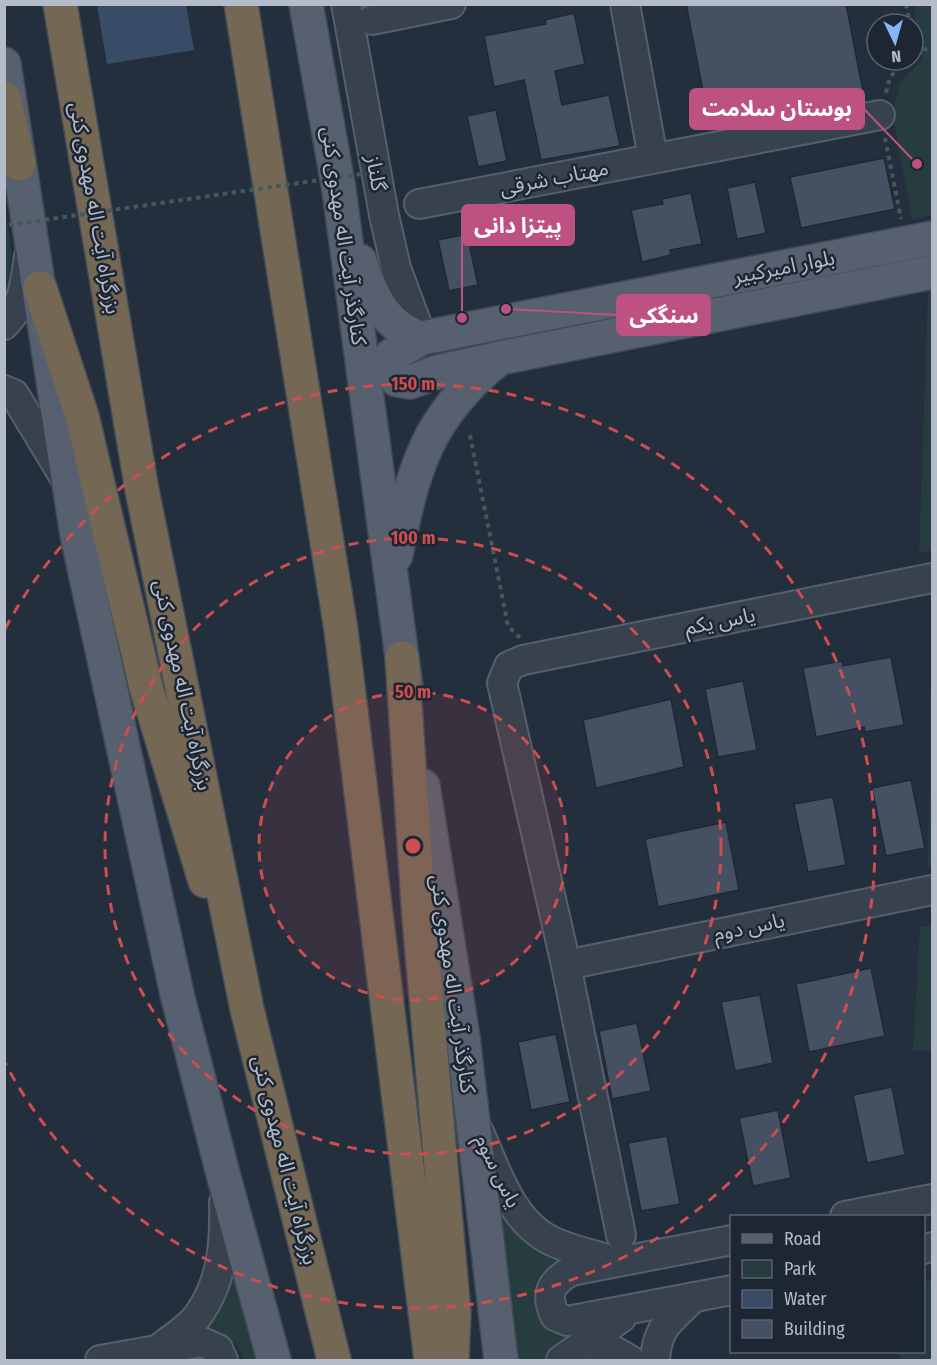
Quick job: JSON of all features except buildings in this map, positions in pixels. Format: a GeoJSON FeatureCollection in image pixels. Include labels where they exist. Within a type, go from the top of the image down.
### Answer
{"type":"FeatureCollection","features":[{"type":"Feature","properties":{"kind":"highway","name":"بزرگراه آیت اله مهدوی کنی"},"geometry":{"type":"LineString","coordinates":[[60,4],[142,490],[247,1009],[334,1360]]}},
{"type":"Feature","properties":{"kind":"highway"},"geometry":{"type":"LineString","coordinates":[[241,4],[341,630],[431,1360]]}},
{"type":"Feature","properties":{"kind":"highway"},"geometry":{"type":"LineString","coordinates":[[4,98],[19,164]]}},
{"type":"Feature","properties":{"kind":"highway"},"geometry":{"type":"LineString","coordinates":[[40,288],[82,416],[146,687],[190,838],[247,1009]]}},
{"type":"Feature","properties":{"kind":"highway"},"geometry":{"type":"LineString","coordinates":[[402,658],[419,918],[454,1313],[452,1360]]}},
{"type":"Feature","properties":{"kind":"main road","name":"کنارگذر آیت اله مهدوی کنی"},"geometry":{"type":"LineString","coordinates":[[306,4],[339,190],[402,658],[454,975],[501,1360]]}},
{"type":"Feature","properties":{"kind":"main road"},"geometry":{"type":"LineString","coordinates":[[4,64],[19,164],[20,231],[40,288],[68,484],[177,994],[274,1360]]}},
{"type":"Feature","properties":{"kind":"main road"},"geometry":{"type":"LineString","coordinates":[[339,190],[363,270],[380,308],[390,322],[406,334],[422,338]]}},
{"type":"Feature","properties":{"kind":"main road","name":"بلوار امیرکبیر"},"geometry":{"type":"LineString","coordinates":[[919,240],[422,338],[392,355],[390,368],[398,380],[410,382],[437,372],[500,358],[933,272]]}},
{"type":"Feature","properties":{"kind":"main road"},"geometry":{"type":"LineString","coordinates":[[391,580],[406,508],[429,439],[454,399],[500,358]]}},
{"type":"Feature","properties":{"kind":"street","name":"گلناز"},"geometry":{"type":"LineString","coordinates":[[346,4],[386,226],[396,268],[422,338]]}},
{"type":"Feature","properties":{"kind":"street"},"geometry":{"type":"LineString","coordinates":[[372,20],[451,4]]}},
{"type":"Feature","properties":{"kind":"street"},"geometry":{"type":"LineString","coordinates":[[625,4],[653,158]]}},
{"type":"Feature","properties":{"kind":"street","name":"مهتاب شرقی"},"geometry":{"type":"LineString","coordinates":[[419,204],[880,115]]}},
{"type":"Feature","properties":{"kind":"street"},"geometry":{"type":"LineString","coordinates":[[4,325],[15,315],[24,292],[20,231]]}},
{"type":"Feature","properties":{"kind":"street"},"geometry":{"type":"LineString","coordinates":[[4,390],[15,394],[68,484]]}},
{"type":"Feature","properties":{"kind":"street","name":"یاس یکم"},"geometry":{"type":"LineString","coordinates":[[566,965],[502,683],[509,666],[539,657],[933,578]]}},
{"type":"Feature","properties":{"kind":"street","name":"یاس دوم"},"geometry":{"type":"LineString","coordinates":[[566,965],[933,890]]}},
{"type":"Feature","properties":{"kind":"street"},"geometry":{"type":"LineString","coordinates":[[566,965],[620,1249],[557,1278],[550,1291],[550,1305],[555,1316],[567,1321],[730,1290]]}},
{"type":"Feature","properties":{"kind":"street","name":"یاس سوم"},"geometry":{"type":"LineString","coordinates":[[472,1116],[504,1188],[524,1222],[554,1243],[620,1249],[730,1240]]}},
{"type":"Feature","properties":{"kind":"street"},"geometry":{"type":"LineString","coordinates":[[160,1348],[199,1316],[221,1271],[225,1233],[223,1174]]}},
{"type":"Feature","properties":{"kind":"street"},"geometry":{"type":"LineString","coordinates":[[850,1215],[933,1198]]}},
{"type":"Feature","properties":{"kind":"street"},"geometry":{"type":"LineString","coordinates":[[655,1360],[656,1340],[664,1328],[694,1297]]}},
{"type":"Feature","properties":{"kind":"street"},"geometry":{"type":"LineString","coordinates":[[561,1360],[632,1310]]}},
{"type":"Feature","properties":{"kind":"street"},"geometry":{"type":"LineString","coordinates":[[100,1360],[202,1342],[218,1349],[223,1360]]}},
{"type":"Feature","properties":{"kind":"street"},"geometry":{"type":"LineString","coordinates":[[583,1343],[614,1350],[630,1360]]}},
{"type":"Feature","properties":{"kind":"path"},"geometry":{"type":"LineString","coordinates":[[895,72],[890,77],[880,115],[919,240]]}},
{"type":"Feature","properties":{"kind":"path"},"geometry":{"type":"LineString","coordinates":[[20,231],[368,173]]}},
{"type":"Feature","properties":{"kind":"path"},"geometry":{"type":"LineString","coordinates":[[470,435],[508,626],[539,657]]}},
{"type":"Feature","properties":{"kind":"green space"},"geometry":{"type":"Polygon","coordinates":[[[914,5],[932,5],[932,215],[912,220],[892,112],[901,82],[910,72],[925,72],[925,12],[915,12],[914,5]]]}},
{"type":"Feature","properties":{"kind":"green space"},"geometry":{"type":"Polygon","coordinates":[[[4,207],[11,252],[10,274],[5,296],[4,207]]]}},
{"type":"Feature","properties":{"kind":"green space"},"geometry":{"type":"Polygon","coordinates":[[[932,290],[932,550],[919,553],[928,291],[932,290]]]}},
{"type":"Feature","properties":{"kind":"green space"},"geometry":{"type":"Polygon","coordinates":[[[932,618],[932,866],[928,867],[932,618]]]}},
{"type":"Feature","properties":{"kind":"green space"},"geometry":{"type":"Polygon","coordinates":[[[932,925],[932,1050],[913,1051],[920,927],[932,925]]]}},
{"type":"Feature","properties":{"kind":"green space"},"geometry":{"type":"Polygon","coordinates":[[[492,1175],[568,1257],[555,1264],[535,1282],[537,1309],[541,1320],[583,1330],[550,1353],[545,1360],[511,1360],[492,1175]]]}},
{"type":"Feature","properties":{"kind":"green space"},"geometry":{"type":"Polygon","coordinates":[[[236,1254],[260,1360],[244,1360],[237,1346],[227,1338],[198,1330],[236,1254]]]}},
{"type":"Feature","properties":{"kind":"green space"},"geometry":{"type":"Polygon","coordinates":[[[932,1280],[932,1360],[901,1360],[899,1353],[925,1353],[925,1282],[932,1280]]]}},
{"type":"Feature","properties":{"kind":"water"},"geometry":{"type":"Polygon","coordinates":[[[97,5],[186,5],[194,50],[107,64],[97,5]]]}},
{"type":"Feature","properties":{"kind":"place","name":"بوستان سلامت"},"geometry":{"type":"Point","coordinates":[917,164]}},
{"type":"Feature","properties":{"kind":"place","name":"سنگکی"},"geometry":{"type":"Point","coordinates":[506,309]}},
{"type":"Feature","properties":{"kind":"place","name":"پیتزا دانی"},"geometry":{"type":"Point","coordinates":[462,318]}}]}
